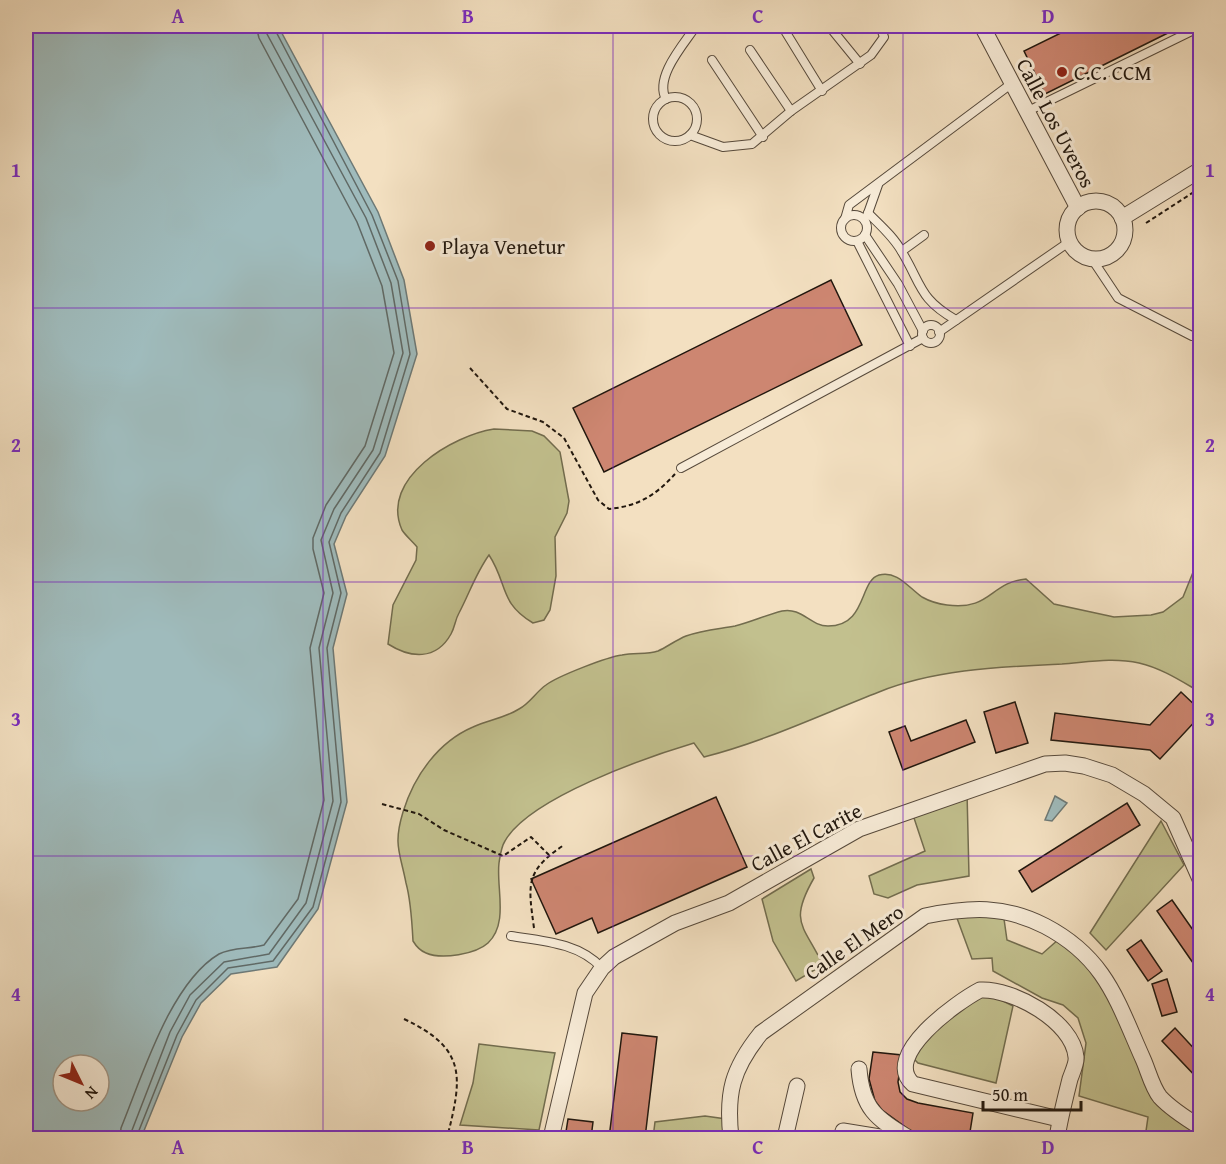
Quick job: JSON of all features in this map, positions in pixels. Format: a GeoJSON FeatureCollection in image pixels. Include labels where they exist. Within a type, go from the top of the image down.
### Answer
{"type":"FeatureCollection","features":[{"type":"Feature","properties":{"kind":"street","name":"Calle Los Uveros"},"geometry":{"type":"LineString","coordinates":[[982,26],[1078,208]]}},
{"type":"Feature","properties":{"kind":"street"},"geometry":{"type":"LineString","coordinates":[[1122,218],[1200,170]]}},
{"type":"Feature","properties":{"kind":"street"},"geometry":{"type":"LineString","coordinates":[[1091,201],[1106,203],[1122,218],[1125,233],[1119,247],[1107,257],[1092,259],[1078,254],[1069,242],[1069,220],[1078,208],[1091,201]]}},
{"type":"Feature","properties":{"kind":"street","name":"Calle El Carite"},"geometry":{"type":"LineString","coordinates":[[551,1138],[585,993],[602,968],[626,948],[675,923],[729,903],[859,829],[1045,764],[1065,763],[1112,775],[1144,794],[1173,818],[1200,879]]}},
{"type":"Feature","properties":{"kind":"street","name":"Calle El Mero"},"geometry":{"type":"LineString","coordinates":[[731,1138],[730,1098],[734,1075],[741,1058],[761,1033],[925,916],[955,910],[990,910],[1022,914],[1077,944],[1096,965],[1112,991],[1159,1096],[1200,1127]]}},
{"type":"Feature","properties":{"kind":"street"},"geometry":{"type":"LineString","coordinates":[[1058,1138],[1059,1119],[1076,1057],[1067,1035],[1032,1004],[1003,992],[980,990],[925,1031],[914,1044],[904,1069],[907,1078],[913,1084],[1059,1119]]}},
{"type":"Feature","properties":{"kind":"street"},"geometry":{"type":"LineString","coordinates":[[859,1069],[860,1091],[872,1113],[909,1138]]}},
{"type":"Feature","properties":{"kind":"street"},"geometry":{"type":"LineString","coordinates":[[785,1138],[797,1086]]}},
{"type":"Feature","properties":{"kind":"street"},"geometry":{"type":"LineString","coordinates":[[843,1131],[886,1138]]}},
{"type":"Feature","properties":{"kind":"lane"},"geometry":{"type":"LineString","coordinates":[[666,99],[663,84],[668,71],[696,26]]}},
{"type":"Feature","properties":{"kind":"lane"},"geometry":{"type":"LineString","coordinates":[[782,26],[822,91]]}},
{"type":"Feature","properties":{"kind":"lane"},"geometry":{"type":"LineString","coordinates":[[829,26],[860,64]]}},
{"type":"Feature","properties":{"kind":"lane"},"geometry":{"type":"LineString","coordinates":[[690,135],[723,147],[742,147],[763,137],[791,111],[860,64],[880,46],[884,37],[880,26]]}},
{"type":"Feature","properties":{"kind":"lane"},"geometry":{"type":"LineString","coordinates":[[1026,112],[1200,27]]}},
{"type":"Feature","properties":{"kind":"lane"},"geometry":{"type":"LineString","coordinates":[[750,50],[791,111]]}},
{"type":"Feature","properties":{"kind":"lane"},"geometry":{"type":"LineString","coordinates":[[712,60],[763,137]]}},
{"type":"Feature","properties":{"kind":"lane"},"geometry":{"type":"LineString","coordinates":[[879,184],[868,213],[865,235],[857,241],[848,240],[842,233],[849,205],[1011,84]]}},
{"type":"Feature","properties":{"kind":"lane"},"geometry":{"type":"LineString","coordinates":[[681,97],[695,108],[696,126],[690,135],[680,140],[672,141],[663,137],[657,130],[654,112],[666,99],[681,97]]}},
{"type":"Feature","properties":{"kind":"lane"},"geometry":{"type":"LineString","coordinates":[[868,213],[902,251],[924,296],[933,306],[956,320]]}},
{"type":"Feature","properties":{"kind":"lane"},"geometry":{"type":"LineString","coordinates":[[845,219],[849,216],[860,216],[867,225]]}},
{"type":"Feature","properties":{"kind":"lane"},"geometry":{"type":"LineString","coordinates":[[865,235],[897,284],[923,334],[934,342],[939,332],[1069,242]]}},
{"type":"Feature","properties":{"kind":"lane"},"geometry":{"type":"LineString","coordinates":[[902,251],[924,235]]}},
{"type":"Feature","properties":{"kind":"lane"},"geometry":{"type":"LineString","coordinates":[[857,241],[910,346]]}},
{"type":"Feature","properties":{"kind":"lane"},"geometry":{"type":"LineString","coordinates":[[1092,259],[1118,298],[1192,336]]}},
{"type":"Feature","properties":{"kind":"lane"},"geometry":{"type":"LineString","coordinates":[[681,468],[910,346],[932,325],[939,332]]}},
{"type":"Feature","properties":{"kind":"lane"},"geometry":{"type":"LineString","coordinates":[[511,936],[573,947],[590,955],[602,968]]}},
{"type":"Feature","properties":{"kind":"path"},"geometry":{"type":"LineString","coordinates":[[1146,223],[1200,188]]}},
{"type":"Feature","properties":{"kind":"path"},"geometry":{"type":"LineString","coordinates":[[470,368],[507,409],[543,422],[564,438],[598,500],[609,509],[631,507],[657,494],[681,468]]}},
{"type":"Feature","properties":{"kind":"path"},"geometry":{"type":"LineString","coordinates":[[382,804],[419,814],[444,830],[503,856],[531,837],[549,855]]}},
{"type":"Feature","properties":{"kind":"path"},"geometry":{"type":"LineString","coordinates":[[536,940],[528,887],[533,872],[549,855],[564,845]]}},
{"type":"Feature","properties":{"kind":"path"},"geometry":{"type":"LineString","coordinates":[[404,1019],[428,1030],[447,1047],[459,1086],[447,1138]]}},
{"type":"Feature","properties":{"kind":"shaded area"},"geometry":{"type":"Polygon","coordinates":[[[494,429],[532,431],[544,436],[560,452],[569,501],[567,513],[555,537],[556,576],[550,610],[544,620],[533,623],[522,616],[509,600],[489,555],[476,576],[445,643],[430,653],[422,654],[396,649],[388,644],[393,605],[416,560],[417,547],[402,530],[398,511],[401,493],[410,477],[424,462],[441,450],[460,440],[494,429]]]}},
{"type":"Feature","properties":{"kind":"shaded area"},"geometry":{"type":"Polygon","coordinates":[[[1200,555],[1200,692],[1163,671],[1129,661],[1100,660],[992,668],[923,678],[901,684],[771,735],[704,757],[694,743],[673,749],[591,781],[538,810],[518,825],[505,841],[502,849],[499,863],[500,915],[498,926],[494,935],[483,947],[467,953],[441,956],[424,952],[413,941],[409,897],[400,856],[398,833],[403,812],[421,773],[438,751],[460,733],[519,709],[546,685],[561,677],[615,656],[658,651],[692,634],[735,626],[782,611],[789,610],[801,614],[822,625],[841,624],[850,619],[856,611],[873,579],[885,574],[897,577],[925,598],[944,605],[973,604],[1005,585],[1026,579],[1054,604],[1114,617],[1151,615],[1163,612],[1183,597],[1200,555]]]}},
{"type":"Feature","properties":{"kind":"shaded area"},"geometry":{"type":"Polygon","coordinates":[[[967,792],[969,876],[917,885],[888,898],[874,894],[869,876],[925,851],[912,812],[967,792]]]}},
{"type":"Feature","properties":{"kind":"shaded area"},"geometry":{"type":"Polygon","coordinates":[[[1161,821],[1184,865],[1106,950],[1090,933],[1161,821]]]}},
{"type":"Feature","properties":{"kind":"shaded area"},"geometry":{"type":"Polygon","coordinates":[[[811,869],[814,878],[806,893],[800,915],[805,932],[823,965],[796,981],[773,941],[762,899],[811,869]]]}},
{"type":"Feature","properties":{"kind":"shaded area"},"geometry":{"type":"Polygon","coordinates":[[[954,910],[1003,912],[1007,940],[1042,954],[1059,939],[1098,978],[1150,1085],[1200,1126],[1200,1138],[1145,1138],[1148,1117],[1079,1096],[1086,1043],[1078,1018],[1063,1005],[1042,998],[993,971],[992,958],[972,959],[954,910]]]}},
{"type":"Feature","properties":{"kind":"shaded area"},"geometry":{"type":"Polygon","coordinates":[[[973,995],[997,998],[1013,1006],[996,1083],[918,1063],[914,1059],[914,1047],[973,995]]]}},
{"type":"Feature","properties":{"kind":"shaded area"},"geometry":{"type":"Polygon","coordinates":[[[479,1044],[555,1053],[539,1130],[460,1125],[473,1083],[479,1044]]]}},
{"type":"Feature","properties":{"kind":"shaded area"},"geometry":{"type":"Polygon","coordinates":[[[705,1116],[726,1119],[726,1138],[653,1138],[655,1122],[705,1116]]]}},
{"type":"Feature","properties":{"kind":"water"},"geometry":{"type":"Polygon","coordinates":[[[26,26],[278,26],[378,212],[404,280],[417,354],[385,456],[346,516],[334,544],[347,594],[333,648],[347,802],[318,909],[277,967],[231,974],[201,1003],[182,1037],[141,1138],[26,1138],[26,26]]]}},
{"type":"Feature","properties":{"kind":"water"},"geometry":{"type":"Polygon","coordinates":[[[1055,796],[1067,803],[1052,821],[1045,820],[1055,796]]]}},
{"type":"Feature","properties":{"kind":"building","name":"C.C. CCM"},"geometry":{"type":"Polygon","coordinates":[[[1075,26],[1182,26],[1045,94],[1024,51],[1075,26]]]}},
{"type":"Feature","properties":{"kind":"building"},"geometry":{"type":"Polygon","coordinates":[[[831,280],[862,345],[604,472],[573,408],[831,280]]]}},
{"type":"Feature","properties":{"kind":"building"},"geometry":{"type":"Polygon","coordinates":[[[1181,692],[1200,710],[1200,716],[1160,759],[1150,750],[1051,740],[1055,713],[1150,725],[1181,692]]]}},
{"type":"Feature","properties":{"kind":"building"},"geometry":{"type":"Polygon","coordinates":[[[1015,702],[1028,743],[996,753],[984,712],[1015,702]]]}},
{"type":"Feature","properties":{"kind":"building"},"geometry":{"type":"Polygon","coordinates":[[[966,720],[975,742],[903,770],[889,732],[905,726],[911,741],[966,720]]]}},
{"type":"Feature","properties":{"kind":"building"},"geometry":{"type":"Polygon","coordinates":[[[716,797],[747,867],[598,933],[592,918],[556,934],[531,879],[716,797]]]}},
{"type":"Feature","properties":{"kind":"building"},"geometry":{"type":"Polygon","coordinates":[[[1127,803],[1140,825],[1032,892],[1019,871],[1127,803]]]}},
{"type":"Feature","properties":{"kind":"building"},"geometry":{"type":"Polygon","coordinates":[[[1172,900],[1200,940],[1200,973],[1157,911],[1172,900]]]}},
{"type":"Feature","properties":{"kind":"building"},"geometry":{"type":"Polygon","coordinates":[[[1141,940],[1162,971],[1148,981],[1127,950],[1141,940]]]}},
{"type":"Feature","properties":{"kind":"building"},"geometry":{"type":"Polygon","coordinates":[[[1167,979],[1177,1012],[1162,1016],[1152,984],[1167,979]]]}},
{"type":"Feature","properties":{"kind":"building"},"geometry":{"type":"Polygon","coordinates":[[[1175,1028],[1200,1055],[1200,1081],[1162,1041],[1175,1028]]]}},
{"type":"Feature","properties":{"kind":"building"},"geometry":{"type":"Polygon","coordinates":[[[622,1033],[657,1037],[645,1138],[609,1138],[622,1033]]]}},
{"type":"Feature","properties":{"kind":"building"},"geometry":{"type":"Polygon","coordinates":[[[873,1052],[902,1055],[898,1082],[900,1092],[907,1099],[973,1113],[969,1138],[947,1138],[911,1131],[882,1110],[875,1101],[869,1079],[873,1052]]]}},
{"type":"Feature","properties":{"kind":"building"},"geometry":{"type":"Polygon","coordinates":[[[568,1119],[593,1122],[591,1138],[565,1138],[568,1119]]]}},
{"type":"Feature","properties":{"kind":"place","name":"C.C. CCM"},"geometry":{"type":"Point","coordinates":[1062,72]}},
{"type":"Feature","properties":{"kind":"place","name":"Playa Venetur"},"geometry":{"type":"Point","coordinates":[430,246]}}]}
